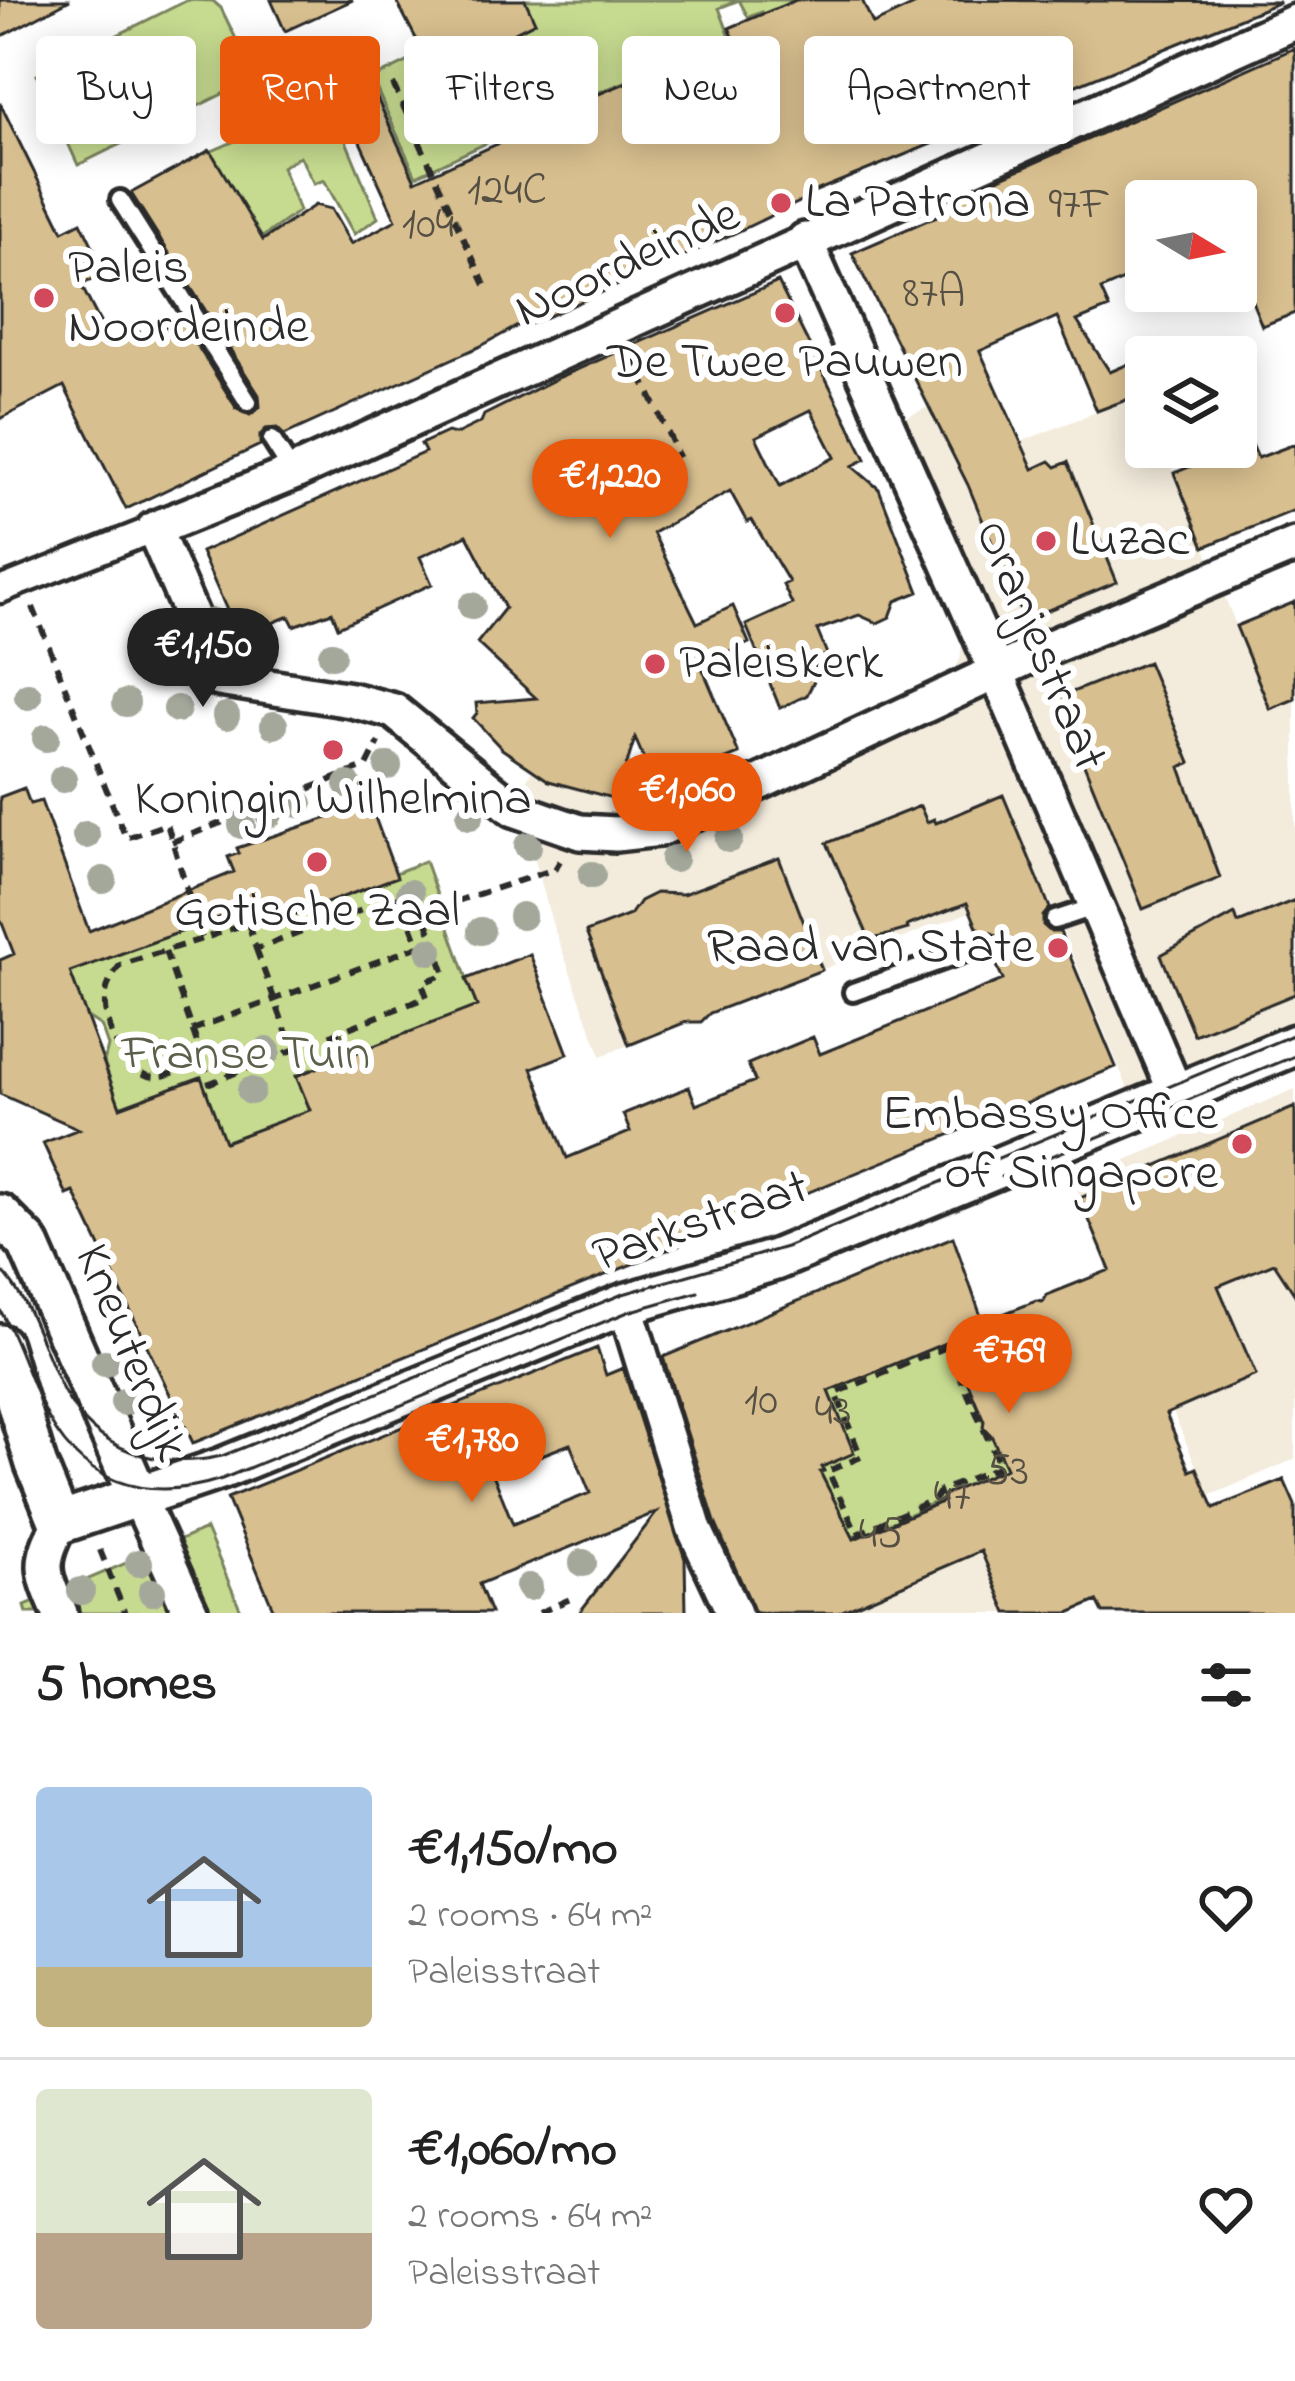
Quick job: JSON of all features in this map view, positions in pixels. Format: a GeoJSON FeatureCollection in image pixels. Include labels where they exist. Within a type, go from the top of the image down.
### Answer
{"type":"FeatureCollection","features":[{"type":"Feature","properties":{"kind":"street","name":"Noordeinde"},"geometry":{"type":"LineString","coordinates":[[12,586],[293,473],[1295,22]]}},
{"type":"Feature","properties":{"kind":"street","name":"Oranjestraat"},"geometry":{"type":"LineString","coordinates":[[805,240],[1176,1093]]}},
{"type":"Feature","properties":{"kind":"street"},"geometry":{"type":"LineString","coordinates":[[154,529],[219,679],[394,711],[514,809],[577,831],[616,834],[660,829],[997,673],[1295,545]]}},
{"type":"Feature","properties":{"kind":"street","name":"Parkstraat"},"geometry":{"type":"LineString","coordinates":[[138,1496],[223,1468],[625,1304],[775,1260],[1295,1045]]}},
{"type":"Feature","properties":{"kind":"street","name":"Kneuterdijk"},"geometry":{"type":"LineString","coordinates":[[0,1215],[28,1243],[138,1496],[60,1523]]}},
{"type":"Feature","properties":{"kind":"street"},"geometry":{"type":"LineString","coordinates":[[625,1304],[695,1530],[734,1613]]}},
{"type":"Feature","properties":{"kind":"street"},"geometry":{"type":"LineString","coordinates":[[0,1345],[36,1464],[60,1523],[44,1552],[47,1585],[60,1613]]}},
{"type":"Feature","properties":{"kind":"street"},"geometry":{"type":"LineString","coordinates":[[138,1496],[191,1613]]}},
{"type":"Feature","properties":{"kind":"lane"},"geometry":{"type":"LineString","coordinates":[[120,200],[248,402]]}},
{"type":"Feature","properties":{"kind":"lane"},"geometry":{"type":"LineString","coordinates":[[272,440],[293,473]]}},
{"type":"Feature","properties":{"kind":"lane"},"geometry":{"type":"LineString","coordinates":[[1055,920],[1094,907]]}},
{"type":"Feature","properties":{"kind":"lane"},"geometry":{"type":"LineString","coordinates":[[854,992],[988,944]]}},
{"type":"Feature","properties":{"kind":"path"},"geometry":{"type":"LineString","coordinates":[[393,84],[484,285]]}},
{"type":"Feature","properties":{"kind":"path"},"geometry":{"type":"LineString","coordinates":[[618,325],[679,457]]}},
{"type":"Feature","properties":{"kind":"path"},"geometry":{"type":"LineString","coordinates":[[12,586],[126,838],[166,824],[202,939]]}},
{"type":"Feature","properties":{"kind":"path"},"geometry":{"type":"LineString","coordinates":[[172,842],[367,766],[394,711]]}},
{"type":"Feature","properties":{"kind":"path"},"geometry":{"type":"LineString","coordinates":[[408,917],[555,868],[577,831]]}},
{"type":"Feature","properties":{"kind":"path"},"geometry":{"type":"LineString","coordinates":[[192,1030],[418,946],[400,896],[256,949]]}},
{"type":"Feature","properties":{"kind":"path"},"geometry":{"type":"LineString","coordinates":[[165,951],[210,1083],[427,997],[422,983],[445,974],[424,912]]}},
{"type":"Feature","properties":{"kind":"path"},"geometry":{"type":"LineString","coordinates":[[202,1060],[157,1077],[137,1071],[125,1061],[105,1009],[109,985],[117,967],[248,923],[292,1050]]}},
{"type":"Feature","properties":{"kind":"path"},"geometry":{"type":"LineString","coordinates":[[947,1348],[1000,1466],[857,1534],[828,1471],[861,1457],[836,1394],[947,1348],[956,1343],[954,1338]]}},
{"type":"Feature","properties":{"kind":"path"},"geometry":{"type":"LineString","coordinates":[[101,1556],[125,1613]]}},
{"type":"Feature","properties":{"kind":"path"},"geometry":{"type":"LineString","coordinates":[[539,1613],[570,1599]]}},
{"type":"Feature","properties":{"kind":"shaded area"},"geometry":{"type":"Polygon","coordinates":[[[994,379],[1020,442],[1125,401],[1125,468],[1172,468],[1270,709],[1295,699],[1295,1020],[1128,1089],[1050,900],[977,927],[970,912],[710,1013],[701,1022],[687,1022],[601,1056],[552,923],[517,793],[589,690],[645,821],[947,683],[960,660],[963,635],[880,428],[994,379]]]}},
{"type":"Feature","properties":{"kind":"shaded area"},"geometry":{"type":"Polygon","coordinates":[[[1295,1089],[1295,1459],[1209,1496],[1074,1182],[1295,1089]]]}},
{"type":"Feature","properties":{"kind":"shaded area"},"geometry":{"type":"Polygon","coordinates":[[[1046,1490],[1091,1603],[1069,1613],[842,1613],[869,1601],[856,1573],[1046,1490]]]}},
{"type":"Feature","properties":{"kind":"green space"},"geometry":{"type":"Polygon","coordinates":[[[188,0],[213,1],[235,36],[220,36],[220,95],[196,107],[196,36],[116,36],[188,0]]]}},
{"type":"Feature","properties":{"kind":"green space"},"geometry":{"type":"Polygon","coordinates":[[[525,0],[739,0],[719,8],[730,36],[622,36],[622,83],[598,93],[598,36],[507,36],[535,22],[525,0]]]}},
{"type":"Feature","properties":{"kind":"green space"},"geometry":{"type":"Polygon","coordinates":[[[739,0],[806,0],[780,45],[780,36],[771,36],[762,12],[748,17],[739,0]]]}},
{"type":"Feature","properties":{"kind":"green space"},"geometry":{"type":"Polygon","coordinates":[[[404,64],[404,144],[484,144],[416,176],[380,97],[380,75],[404,64]]]}},
{"type":"Feature","properties":{"kind":"green space"},"geometry":{"type":"Polygon","coordinates":[[[68,144],[121,144],[78,165],[68,144]]]}},
{"type":"Feature","properties":{"kind":"green space"},"geometry":{"type":"Polygon","coordinates":[[[228,144],[347,144],[378,218],[354,234],[324,180],[314,184],[300,156],[282,167],[299,211],[187,279],[220,229],[187,162],[228,144]]]}},
{"type":"Feature","properties":{"kind":"green space","name":"Franse Tuin"},"geometry":{"type":"Polygon","coordinates":[[[425,861],[477,1007],[297,1075],[310,1110],[217,1145],[207,1092],[198,1078],[120,1107],[104,1062],[108,1046],[101,1026],[86,1016],[70,972],[214,922],[214,918],[257,902],[263,921],[270,924],[425,861]]]}},
{"type":"Feature","properties":{"kind":"green space"},"geometry":{"type":"Polygon","coordinates":[[[957,1337],[986,1430],[1021,1462],[854,1540],[820,1472],[854,1453],[828,1389],[957,1337]]]}},
{"type":"Feature","properties":{"kind":"green space"},"geometry":{"type":"Polygon","coordinates":[[[206,1529],[242,1613],[27,1613],[25,1606],[206,1529]]]}},
{"type":"Feature","properties":{"kind":"building"},"geometry":{"type":"Polygon","coordinates":[[[0,0],[70,0],[0,37],[0,0]]]}},
{"type":"Feature","properties":{"kind":"building"},"geometry":{"type":"Polygon","coordinates":[[[271,0],[353,0],[285,31],[271,0]]]}},
{"type":"Feature","properties":{"kind":"building"},"geometry":{"type":"Polygon","coordinates":[[[396,0],[525,0],[535,22],[507,36],[415,36],[396,0]]]}},
{"type":"Feature","properties":{"kind":"building"},"geometry":{"type":"Polygon","coordinates":[[[796,0],[862,0],[873,24],[925,0],[1280,2],[1073,86],[1073,36],[804,36],[804,144],[931,144],[806,195],[808,198],[735,233],[524,327],[525,322],[284,435],[277,428],[266,429],[260,445],[126,509],[64,386],[0,419],[0,103],[63,231],[81,222],[106,273],[81,285],[110,342],[136,326],[145,340],[180,318],[237,409],[250,415],[260,407],[259,395],[131,193],[210,150],[263,240],[315,205],[331,209],[351,244],[396,220],[361,144],[380,144],[380,105],[415,181],[497,144],[598,144],[598,94],[622,84],[622,144],[780,144],[780,36],[733,36],[729,28],[796,0]]]}},
{"type":"Feature","properties":{"kind":"building"},"geometry":{"type":"Polygon","coordinates":[[[1295,48],[1295,313],[1262,326],[1256,312],[1257,180],[1125,180],[1125,279],[1101,290],[1109,308],[1077,321],[1110,372],[1125,365],[1125,400],[1097,411],[1057,317],[980,351],[1033,469],[1050,461],[1056,467],[1068,462],[1117,582],[1024,620],[968,485],[852,253],[944,213],[948,201],[1295,48]]]}},
{"type":"Feature","properties":{"kind":"building"},"geometry":{"type":"Polygon","coordinates":[[[778,282],[866,459],[852,466],[879,489],[919,592],[896,601],[890,617],[877,623],[859,615],[817,630],[827,654],[825,661],[814,667],[816,677],[807,695],[780,708],[746,625],[792,604],[783,585],[789,582],[752,520],[747,522],[730,491],[653,533],[697,623],[733,606],[749,643],[701,665],[739,754],[656,787],[635,738],[616,799],[549,781],[502,749],[473,718],[476,703],[536,698],[477,643],[505,608],[467,535],[420,557],[432,584],[338,627],[332,612],[294,626],[289,616],[239,637],[201,552],[425,452],[421,444],[481,422],[484,415],[778,282]],[[811,410],[756,437],[780,486],[835,457],[811,410]]]}},
{"type":"Feature","properties":{"kind":"building"},"geometry":{"type":"Polygon","coordinates":[[[1295,444],[1295,510],[1204,547],[1174,473],[1186,468],[1257,468],[1257,456],[1295,444]]]}},
{"type":"Feature","properties":{"kind":"building"},"geometry":{"type":"Polygon","coordinates":[[[1295,602],[1295,699],[1270,709],[1236,626],[1295,602]]]}},
{"type":"Feature","properties":{"kind":"building"},"geometry":{"type":"Polygon","coordinates":[[[1148,662],[1190,763],[1180,767],[1220,878],[1143,909],[1057,698],[1148,662]]]}},
{"type":"Feature","properties":{"kind":"building"},"geometry":{"type":"Polygon","coordinates":[[[24,788],[30,804],[41,801],[89,931],[234,872],[228,857],[239,853],[237,848],[370,804],[397,877],[267,925],[258,904],[70,972],[120,1107],[201,1077],[225,1142],[310,1110],[296,1076],[477,1006],[466,979],[530,954],[568,1054],[532,1068],[567,1158],[630,1132],[623,1114],[689,1087],[696,1105],[755,1081],[748,1064],[813,1037],[820,1054],[1003,980],[993,956],[1000,947],[999,939],[977,927],[967,903],[870,940],[827,843],[920,806],[927,822],[934,819],[936,823],[1003,795],[1050,908],[1043,925],[1060,932],[1116,1067],[193,1443],[74,1192],[67,1195],[43,1143],[79,1129],[0,1094],[0,960],[14,954],[0,918],[0,797],[24,788]]]}},
{"type":"Feature","properties":{"kind":"building"},"geometry":{"type":"Polygon","coordinates":[[[779,858],[822,970],[710,1013],[701,1022],[686,1022],[629,1045],[586,932],[630,915],[640,901],[656,893],[683,894],[779,858]]]}},
{"type":"Feature","properties":{"kind":"building"},"geometry":{"type":"Polygon","coordinates":[[[1295,900],[1295,994],[1194,1035],[1161,955],[1235,914],[1238,923],[1295,900]]]}},
{"type":"Feature","properties":{"kind":"building"},"geometry":{"type":"Polygon","coordinates":[[[1295,1107],[1295,1295],[1274,1263],[1218,1286],[1256,1375],[1166,1414],[1190,1471],[1197,1468],[1214,1508],[1284,1480],[1295,1505],[1295,1613],[1103,1613],[1097,1601],[1069,1613],[1007,1613],[981,1551],[838,1613],[755,1613],[715,1522],[663,1357],[953,1237],[983,1322],[1043,1302],[1047,1295],[1110,1270],[1080,1198],[1295,1107]],[[950,1341],[829,1391],[854,1453],[820,1472],[854,1539],[944,1501],[942,1496],[1006,1468],[950,1341]]]}},
{"type":"Feature","properties":{"kind":"building"},"geometry":{"type":"Polygon","coordinates":[[[597,1348],[606,1375],[623,1368],[685,1559],[686,1613],[579,1613],[657,1512],[479,1584],[491,1613],[275,1613],[227,1498],[597,1348]],[[570,1444],[493,1474],[513,1524],[590,1493],[570,1444]]]}},
{"type":"Feature","properties":{"kind":"tram line"},"geometry":{"type":"LineString","coordinates":[[0,1269],[29,1312],[64,1392],[93,1429],[131,1452],[153,1458],[222,1456],[623,1294],[786,1247],[1295,1034]]}},
{"type":"Feature","properties":{"kind":"tram line"},"geometry":{"type":"LineString","coordinates":[[1001,1177],[1295,1056]]}},
{"type":"Feature","properties":{"kind":"tram line"},"geometry":{"type":"LineString","coordinates":[[0,1310],[42,1405],[74,1453],[116,1481],[166,1489],[222,1479],[628,1312],[698,1292]]}},
{"type":"Feature","properties":{"kind":"place","name":"La Patrona"},"geometry":{"type":"Point","coordinates":[781,203]}},
{"type":"Feature","properties":{"kind":"place","name":"Paleis Noordeinde"},"geometry":{"type":"Point","coordinates":[44,298]}},
{"type":"Feature","properties":{"kind":"place","name":"De Twee Pauwen"},"geometry":{"type":"Point","coordinates":[785,313]}},
{"type":"Feature","properties":{"kind":"place","name":"Luzac"},"geometry":{"type":"Point","coordinates":[1046,541]}},
{"type":"Feature","properties":{"kind":"place","name":"Paleiskerk"},"geometry":{"type":"Point","coordinates":[655,664]}},
{"type":"Feature","properties":{"kind":"place","name":"Koningin Wilhelmina"},"geometry":{"type":"Point","coordinates":[333,750]}},
{"type":"Feature","properties":{"kind":"place","name":"Gotische Zaal"},"geometry":{"type":"Point","coordinates":[317,862]}},
{"type":"Feature","properties":{"kind":"place","name":"Raad van State"},"geometry":{"type":"Point","coordinates":[1058,948]}},
{"type":"Feature","properties":{"kind":"place","name":"Embassy Office of Singapore"},"geometry":{"type":"Point","coordinates":[1242,1144]}}]}
